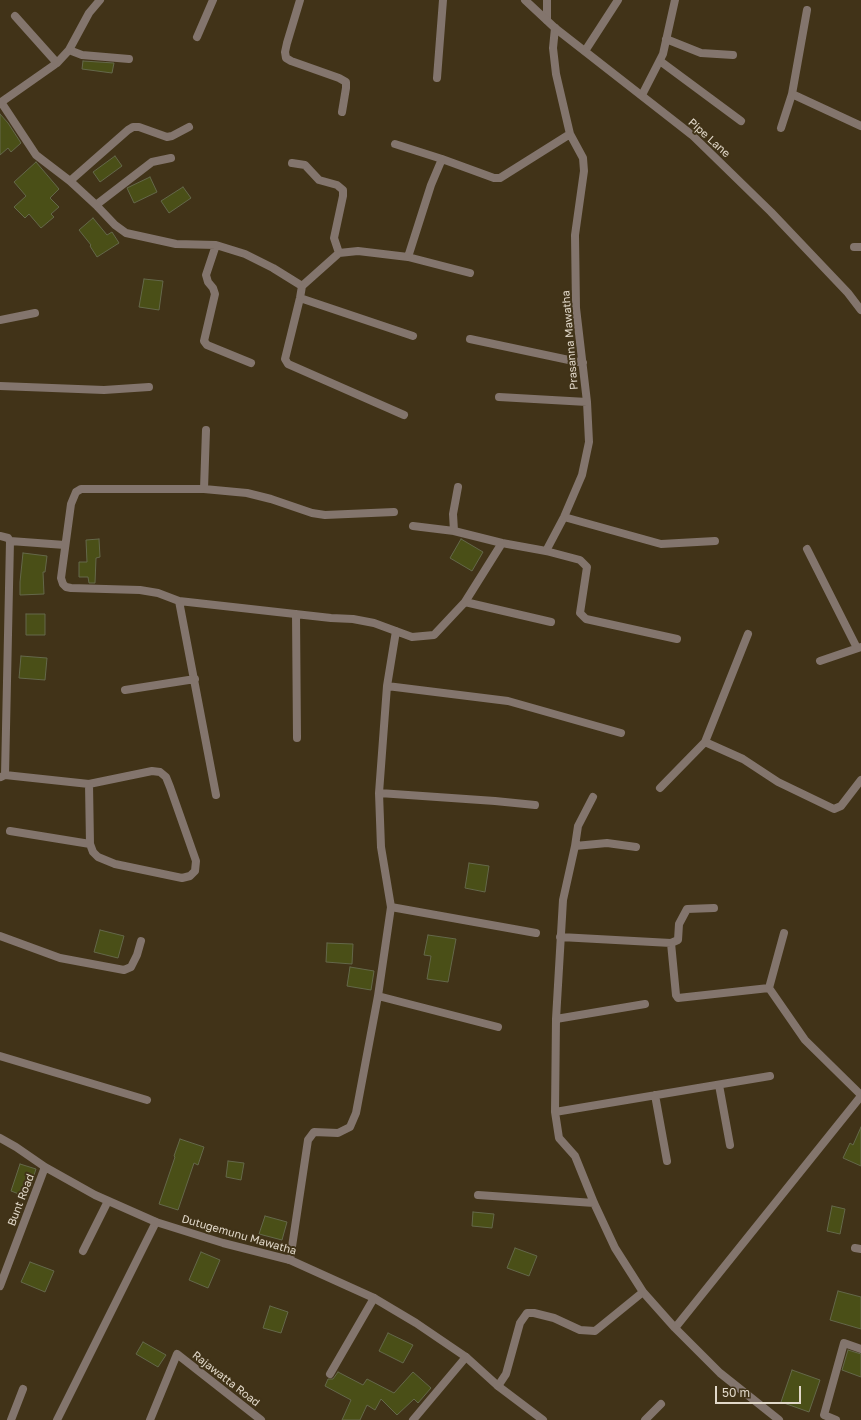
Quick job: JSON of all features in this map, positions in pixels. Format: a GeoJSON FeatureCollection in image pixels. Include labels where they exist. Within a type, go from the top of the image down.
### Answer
{"type":"FeatureCollection","features":[{"type":"Feature","properties":{"kind":"street"},"geometry":{"type":"LineString","coordinates":[[100,0],[89,13],[69,50],[56,63],[1,103],[36,155],[70,181],[115,226],[126,233],[176,244],[216,245],[245,254],[266,264],[302,286]]}},
{"type":"Feature","properties":{"kind":"street"},"geometry":{"type":"LineString","coordinates":[[197,37],[213,0]]}},
{"type":"Feature","properties":{"kind":"street"},"geometry":{"type":"LineString","coordinates":[[300,0],[287,43],[285,52],[286,58],[346,82],[342,112]]}},
{"type":"Feature","properties":{"kind":"street"},"geometry":{"type":"LineString","coordinates":[[437,78],[443,0]]}},
{"type":"Feature","properties":{"kind":"street","name":"Pipe Lane"},"geometry":{"type":"LineString","coordinates":[[525,0],[556,28],[692,135],[771,212],[848,293],[861,310]]}},
{"type":"Feature","properties":{"kind":"street"},"geometry":{"type":"LineString","coordinates":[[547,0],[547,20]]}},
{"type":"Feature","properties":{"kind":"street"},"geometry":{"type":"LineString","coordinates":[[585,51],[618,0]]}},
{"type":"Feature","properties":{"kind":"street"},"geometry":{"type":"LineString","coordinates":[[642,95],[663,54],[675,0]]}},
{"type":"Feature","properties":{"kind":"street"},"geometry":{"type":"LineString","coordinates":[[781,128],[792,94],[807,10]]}},
{"type":"Feature","properties":{"kind":"street"},"geometry":{"type":"LineString","coordinates":[[15,16],[56,63]]}},
{"type":"Feature","properties":{"kind":"street","name":"Prasanna Mawatha"},"geometry":{"type":"LineString","coordinates":[[546,551],[564,517],[582,475],[589,442],[587,402],[576,308],[575,235],[584,172],[583,158],[570,134],[556,74],[553,48],[556,28]]}},
{"type":"Feature","properties":{"kind":"street"},"geometry":{"type":"LineString","coordinates":[[666,39],[701,53],[733,55]]}},
{"type":"Feature","properties":{"kind":"street"},"geometry":{"type":"LineString","coordinates":[[69,50],[82,55],[129,59]]}},
{"type":"Feature","properties":{"kind":"street"},"geometry":{"type":"LineString","coordinates":[[660,60],[741,121]]}},
{"type":"Feature","properties":{"kind":"street"},"geometry":{"type":"LineString","coordinates":[[792,94],[861,126]]}},
{"type":"Feature","properties":{"kind":"street"},"geometry":{"type":"LineString","coordinates":[[70,181],[133,126],[167,137],[189,127]]}},
{"type":"Feature","properties":{"kind":"street"},"geometry":{"type":"LineString","coordinates":[[395,144],[494,178],[500,178],[570,134]]}},
{"type":"Feature","properties":{"kind":"street"},"geometry":{"type":"LineString","coordinates":[[96,206],[152,162],[171,158]]}},
{"type":"Feature","properties":{"kind":"street"},"geometry":{"type":"LineString","coordinates":[[408,257],[431,185],[442,159]]}},
{"type":"Feature","properties":{"kind":"street"},"geometry":{"type":"LineString","coordinates":[[292,163],[306,164],[319,180],[337,185],[343,190],[334,238],[339,254]]}},
{"type":"Feature","properties":{"kind":"street"},"geometry":{"type":"LineString","coordinates":[[216,245],[206,275],[208,282],[213,288],[215,300],[204,336],[204,341],[207,345],[252,363]]}},
{"type":"Feature","properties":{"kind":"street"},"geometry":{"type":"LineString","coordinates":[[404,415],[288,364],[285,359],[302,286],[339,254],[358,250],[408,257],[470,273]]}},
{"type":"Feature","properties":{"kind":"street"},"geometry":{"type":"LineString","coordinates":[[300,298],[413,336]]}},
{"type":"Feature","properties":{"kind":"street"},"geometry":{"type":"LineString","coordinates":[[0,320],[35,313]]}},
{"type":"Feature","properties":{"kind":"street"},"geometry":{"type":"LineString","coordinates":[[470,340],[583,362]]}},
{"type":"Feature","properties":{"kind":"street"},"geometry":{"type":"LineString","coordinates":[[0,386],[104,390],[149,387]]}},
{"type":"Feature","properties":{"kind":"street"},"geometry":{"type":"LineString","coordinates":[[499,397],[587,402]]}},
{"type":"Feature","properties":{"kind":"street"},"geometry":{"type":"LineString","coordinates":[[204,489],[206,430]]}},
{"type":"Feature","properties":{"kind":"street"},"geometry":{"type":"LineString","coordinates":[[454,531],[453,514],[458,487]]}},
{"type":"Feature","properties":{"kind":"street"},"geometry":{"type":"LineString","coordinates":[[394,512],[312,514],[247,492],[204,489],[80,489],[76,492],[71,504],[61,578],[66,587],[140,590],[158,593],[179,600],[331,618],[353,619],[374,623],[412,637],[434,635],[465,602],[502,543]]}},
{"type":"Feature","properties":{"kind":"street"},"geometry":{"type":"LineString","coordinates":[[564,517],[661,544],[714,541]]}},
{"type":"Feature","properties":{"kind":"street"},"geometry":{"type":"LineString","coordinates":[[413,526],[454,531],[580,560],[587,567],[580,613],[586,619],[677,639]]}},
{"type":"Feature","properties":{"kind":"street"},"geometry":{"type":"LineString","coordinates":[[0,536],[8,538],[10,541],[65,545]]}},
{"type":"Feature","properties":{"kind":"street"},"geometry":{"type":"LineString","coordinates":[[10,541],[2,776],[89,784],[152,771],[160,772],[166,777],[170,787],[196,861],[195,871],[190,876],[182,878],[115,864],[98,857],[93,852],[90,844],[89,784]]}},
{"type":"Feature","properties":{"kind":"street"},"geometry":{"type":"LineString","coordinates":[[807,549],[859,647],[820,661]]}},
{"type":"Feature","properties":{"kind":"street"},"geometry":{"type":"LineString","coordinates":[[179,600],[216,795]]}},
{"type":"Feature","properties":{"kind":"street"},"geometry":{"type":"LineString","coordinates":[[465,602],[551,622]]}},
{"type":"Feature","properties":{"kind":"street"},"geometry":{"type":"LineString","coordinates":[[296,614],[297,738]]}},
{"type":"Feature","properties":{"kind":"street"},"geometry":{"type":"LineString","coordinates":[[290,1260],[308,1140],[314,1132],[338,1134],[350,1127],[356,1113],[378,996],[391,907],[381,847],[379,793],[387,686],[396,631]]}},
{"type":"Feature","properties":{"kind":"street"},"geometry":{"type":"LineString","coordinates":[[660,788],[704,742],[748,634]]}},
{"type":"Feature","properties":{"kind":"street"},"geometry":{"type":"LineString","coordinates":[[125,690],[194,679]]}},
{"type":"Feature","properties":{"kind":"street"},"geometry":{"type":"LineString","coordinates":[[387,686],[508,701],[621,732]]}},
{"type":"Feature","properties":{"kind":"street"},"geometry":{"type":"LineString","coordinates":[[704,742],[743,759],[778,782],[834,809],[841,806],[861,780]]}},
{"type":"Feature","properties":{"kind":"street"},"geometry":{"type":"LineString","coordinates":[[379,793],[535,805]]}},
{"type":"Feature","properties":{"kind":"street"},"geometry":{"type":"LineString","coordinates":[[593,796],[578,826],[563,900],[556,1019],[555,1112],[559,1138],[575,1156],[594,1203],[615,1248],[643,1292],[675,1328],[720,1373],[779,1420]]}},
{"type":"Feature","properties":{"kind":"street"},"geometry":{"type":"LineString","coordinates":[[10,831],[90,844]]}},
{"type":"Feature","properties":{"kind":"street"},"geometry":{"type":"LineString","coordinates":[[575,846],[607,843],[636,847]]}},
{"type":"Feature","properties":{"kind":"street"},"geometry":{"type":"LineString","coordinates":[[391,907],[536,933]]}},
{"type":"Feature","properties":{"kind":"street"},"geometry":{"type":"LineString","coordinates":[[560,937],[671,944],[678,940],[679,924],[687,909],[714,908]]}},
{"type":"Feature","properties":{"kind":"street"},"geometry":{"type":"LineString","coordinates":[[675,1328],[861,1096],[805,1040],[769,988],[784,933]]}},
{"type":"Feature","properties":{"kind":"street"},"geometry":{"type":"LineString","coordinates":[[0,936],[60,958],[124,970],[131,967],[137,956],[141,941]]}},
{"type":"Feature","properties":{"kind":"street"},"geometry":{"type":"LineString","coordinates":[[671,944],[676,995],[678,998],[769,988]]}},
{"type":"Feature","properties":{"kind":"street"},"geometry":{"type":"LineString","coordinates":[[378,996],[498,1027]]}},
{"type":"Feature","properties":{"kind":"street"},"geometry":{"type":"LineString","coordinates":[[556,1019],[645,1004]]}},
{"type":"Feature","properties":{"kind":"street"},"geometry":{"type":"LineString","coordinates":[[0,1056],[148,1100]]}},
{"type":"Feature","properties":{"kind":"street"},"geometry":{"type":"LineString","coordinates":[[555,1112],[770,1076]]}},
{"type":"Feature","properties":{"kind":"street"},"geometry":{"type":"LineString","coordinates":[[719,1085],[730,1145]]}},
{"type":"Feature","properties":{"kind":"street"},"geometry":{"type":"LineString","coordinates":[[655,1095],[667,1161]]}},
{"type":"Feature","properties":{"kind":"street","name":"Dutugemunu Mawatha"},"geometry":{"type":"LineString","coordinates":[[0,1138],[45,1167],[108,1201],[156,1222],[223,1243],[290,1260],[374,1298],[416,1323],[466,1357],[498,1386],[543,1420]]}},
{"type":"Feature","properties":{"kind":"street","name":"Bunt Road"},"geometry":{"type":"LineString","coordinates":[[0,1286],[45,1167]]}},
{"type":"Feature","properties":{"kind":"street"},"geometry":{"type":"LineString","coordinates":[[478,1195],[594,1203]]}},
{"type":"Feature","properties":{"kind":"street"},"geometry":{"type":"LineString","coordinates":[[83,1251],[108,1201]]}},
{"type":"Feature","properties":{"kind":"street"},"geometry":{"type":"LineString","coordinates":[[57,1420],[156,1222]]}},
{"type":"Feature","properties":{"kind":"street"},"geometry":{"type":"LineString","coordinates":[[498,1386],[506,1374],[520,1323],[526,1313],[534,1313],[554,1318],[580,1330],[595,1331],[643,1292]]}},
{"type":"Feature","properties":{"kind":"street"},"geometry":{"type":"LineString","coordinates":[[330,1374],[374,1298]]}},
{"type":"Feature","properties":{"kind":"street"},"geometry":{"type":"LineString","coordinates":[[836,1420],[824,1416],[844,1343],[861,1349]]}},
{"type":"Feature","properties":{"kind":"street","name":"Rajawatta Road"},"geometry":{"type":"LineString","coordinates":[[150,1420],[178,1354],[261,1420]]}},
{"type":"Feature","properties":{"kind":"street"},"geometry":{"type":"LineString","coordinates":[[413,1420],[466,1357]]}},
{"type":"Feature","properties":{"kind":"street"},"geometry":{"type":"LineString","coordinates":[[11,1420],[22,1389]]}},
{"type":"Feature","properties":{"kind":"street"},"geometry":{"type":"LineString","coordinates":[[645,1420],[662,1404]]}},
{"type":"Feature","properties":{"kind":"building"},"geometry":{"type":"Polygon","coordinates":[[[83,61],[114,63],[112,73],[82,69],[83,61]]]}},
{"type":"Feature","properties":{"kind":"building"},"geometry":{"type":"Polygon","coordinates":[[[0,114],[8,123],[21,143],[11,152],[8,148],[0,155],[0,114]]]}},
{"type":"Feature","properties":{"kind":"building"},"geometry":{"type":"Polygon","coordinates":[[[115,156],[122,166],[100,182],[93,172],[115,156]]]}},
{"type":"Feature","properties":{"kind":"building"},"geometry":{"type":"Polygon","coordinates":[[[36,162],[59,189],[50,198],[59,207],[51,214],[54,217],[41,228],[29,214],[25,218],[14,207],[26,196],[14,182],[36,162]]]}},
{"type":"Feature","properties":{"kind":"building"},"geometry":{"type":"Polygon","coordinates":[[[150,177],[157,192],[134,203],[127,188],[150,177]]]}},
{"type":"Feature","properties":{"kind":"building"},"geometry":{"type":"Polygon","coordinates":[[[183,187],[191,198],[169,213],[161,201],[183,187]]]}},
{"type":"Feature","properties":{"kind":"building"},"geometry":{"type":"Polygon","coordinates":[[[93,218],[107,235],[112,232],[119,243],[97,257],[90,246],[91,245],[79,230],[93,218]]]}},
{"type":"Feature","properties":{"kind":"building"},"geometry":{"type":"Polygon","coordinates":[[[144,279],[163,281],[159,310],[139,307],[144,279]]]}},
{"type":"Feature","properties":{"kind":"building"},"geometry":{"type":"Polygon","coordinates":[[[99,539],[100,557],[96,558],[95,583],[89,583],[88,577],[79,577],[79,562],[87,562],[86,540],[99,539]]]}},
{"type":"Feature","properties":{"kind":"building"},"geometry":{"type":"Polygon","coordinates":[[[461,539],[483,552],[472,571],[450,558],[461,539]]]}},
{"type":"Feature","properties":{"kind":"building"},"geometry":{"type":"Polygon","coordinates":[[[23,553],[47,556],[45,572],[43,572],[44,594],[20,595],[23,553]]]}},
{"type":"Feature","properties":{"kind":"building"},"geometry":{"type":"Polygon","coordinates":[[[26,614],[45,614],[45,635],[26,635],[26,614]]]}},
{"type":"Feature","properties":{"kind":"building"},"geometry":{"type":"Polygon","coordinates":[[[21,656],[47,658],[45,680],[19,678],[21,656]]]}},
{"type":"Feature","properties":{"kind":"building"},"geometry":{"type":"Polygon","coordinates":[[[469,863],[489,866],[485,892],[465,888],[469,863]]]}},
{"type":"Feature","properties":{"kind":"building"},"geometry":{"type":"Polygon","coordinates":[[[100,930],[124,936],[118,958],[94,952],[100,930]]]}},
{"type":"Feature","properties":{"kind":"building"},"geometry":{"type":"Polygon","coordinates":[[[428,935],[456,939],[448,982],[427,979],[431,956],[424,955],[428,935]]]}},
{"type":"Feature","properties":{"kind":"building"},"geometry":{"type":"Polygon","coordinates":[[[327,943],[353,944],[352,964],[326,962],[327,943]]]}},
{"type":"Feature","properties":{"kind":"building"},"geometry":{"type":"Polygon","coordinates":[[[350,967],[374,971],[371,990],[347,986],[350,967]]]}},
{"type":"Feature","properties":{"kind":"building"},"geometry":{"type":"Polygon","coordinates":[[[861,1127],[861,1166],[843,1158],[850,1143],[853,1145],[861,1127]]]}},
{"type":"Feature","properties":{"kind":"building"},"geometry":{"type":"Polygon","coordinates":[[[180,1139],[204,1147],[198,1165],[194,1163],[178,1210],[159,1204],[180,1139]]]}},
{"type":"Feature","properties":{"kind":"building"},"geometry":{"type":"Polygon","coordinates":[[[228,1161],[244,1163],[241,1180],[226,1177],[228,1161]]]}},
{"type":"Feature","properties":{"kind":"building"},"geometry":{"type":"Polygon","coordinates":[[[20,1164],[36,1169],[27,1197],[11,1191],[20,1164]]]}},
{"type":"Feature","properties":{"kind":"building"},"geometry":{"type":"Polygon","coordinates":[[[832,1206],[845,1209],[840,1234],[827,1231],[832,1206]]]}},
{"type":"Feature","properties":{"kind":"building"},"geometry":{"type":"Polygon","coordinates":[[[473,1212],[494,1214],[492,1228],[472,1226],[473,1212]]]}},
{"type":"Feature","properties":{"kind":"building"},"geometry":{"type":"Polygon","coordinates":[[[265,1216],[287,1222],[282,1240],[259,1234],[265,1216]]]}},
{"type":"Feature","properties":{"kind":"building"},"geometry":{"type":"Polygon","coordinates":[[[515,1248],[537,1256],[529,1276],[507,1268],[515,1248]]]}},
{"type":"Feature","properties":{"kind":"building"},"geometry":{"type":"Polygon","coordinates":[[[201,1252],[220,1260],[208,1288],[189,1280],[201,1252]]]}},
{"type":"Feature","properties":{"kind":"building"},"geometry":{"type":"Polygon","coordinates":[[[30,1262],[54,1271],[45,1292],[21,1282],[30,1262]]]}},
{"type":"Feature","properties":{"kind":"building"},"geometry":{"type":"Polygon","coordinates":[[[838,1291],[861,1297],[861,1329],[830,1320],[838,1291]]]}},
{"type":"Feature","properties":{"kind":"building"},"geometry":{"type":"Polygon","coordinates":[[[270,1306],[288,1312],[281,1333],[263,1328],[270,1306]]]}},
{"type":"Feature","properties":{"kind":"building"},"geometry":{"type":"Polygon","coordinates":[[[388,1333],[413,1345],[403,1363],[379,1351],[388,1333]]]}},
{"type":"Feature","properties":{"kind":"building"},"geometry":{"type":"Polygon","coordinates":[[[143,1342],[166,1355],[158,1367],[136,1354],[143,1342]]]}},
{"type":"Feature","properties":{"kind":"building"},"geometry":{"type":"Polygon","coordinates":[[[848,1350],[861,1354],[861,1377],[842,1370],[848,1350]]]}},
{"type":"Feature","properties":{"kind":"building"},"geometry":{"type":"Polygon","coordinates":[[[792,1370],[820,1380],[809,1412],[781,1402],[792,1370]]]}},
{"type":"Feature","properties":{"kind":"building"},"geometry":{"type":"Polygon","coordinates":[[[338,1372],[363,1385],[367,1379],[394,1393],[413,1372],[431,1388],[418,1403],[414,1399],[397,1415],[381,1399],[375,1410],[367,1405],[360,1420],[342,1420],[351,1400],[325,1386],[328,1379],[333,1379],[338,1372]]]}}]}
